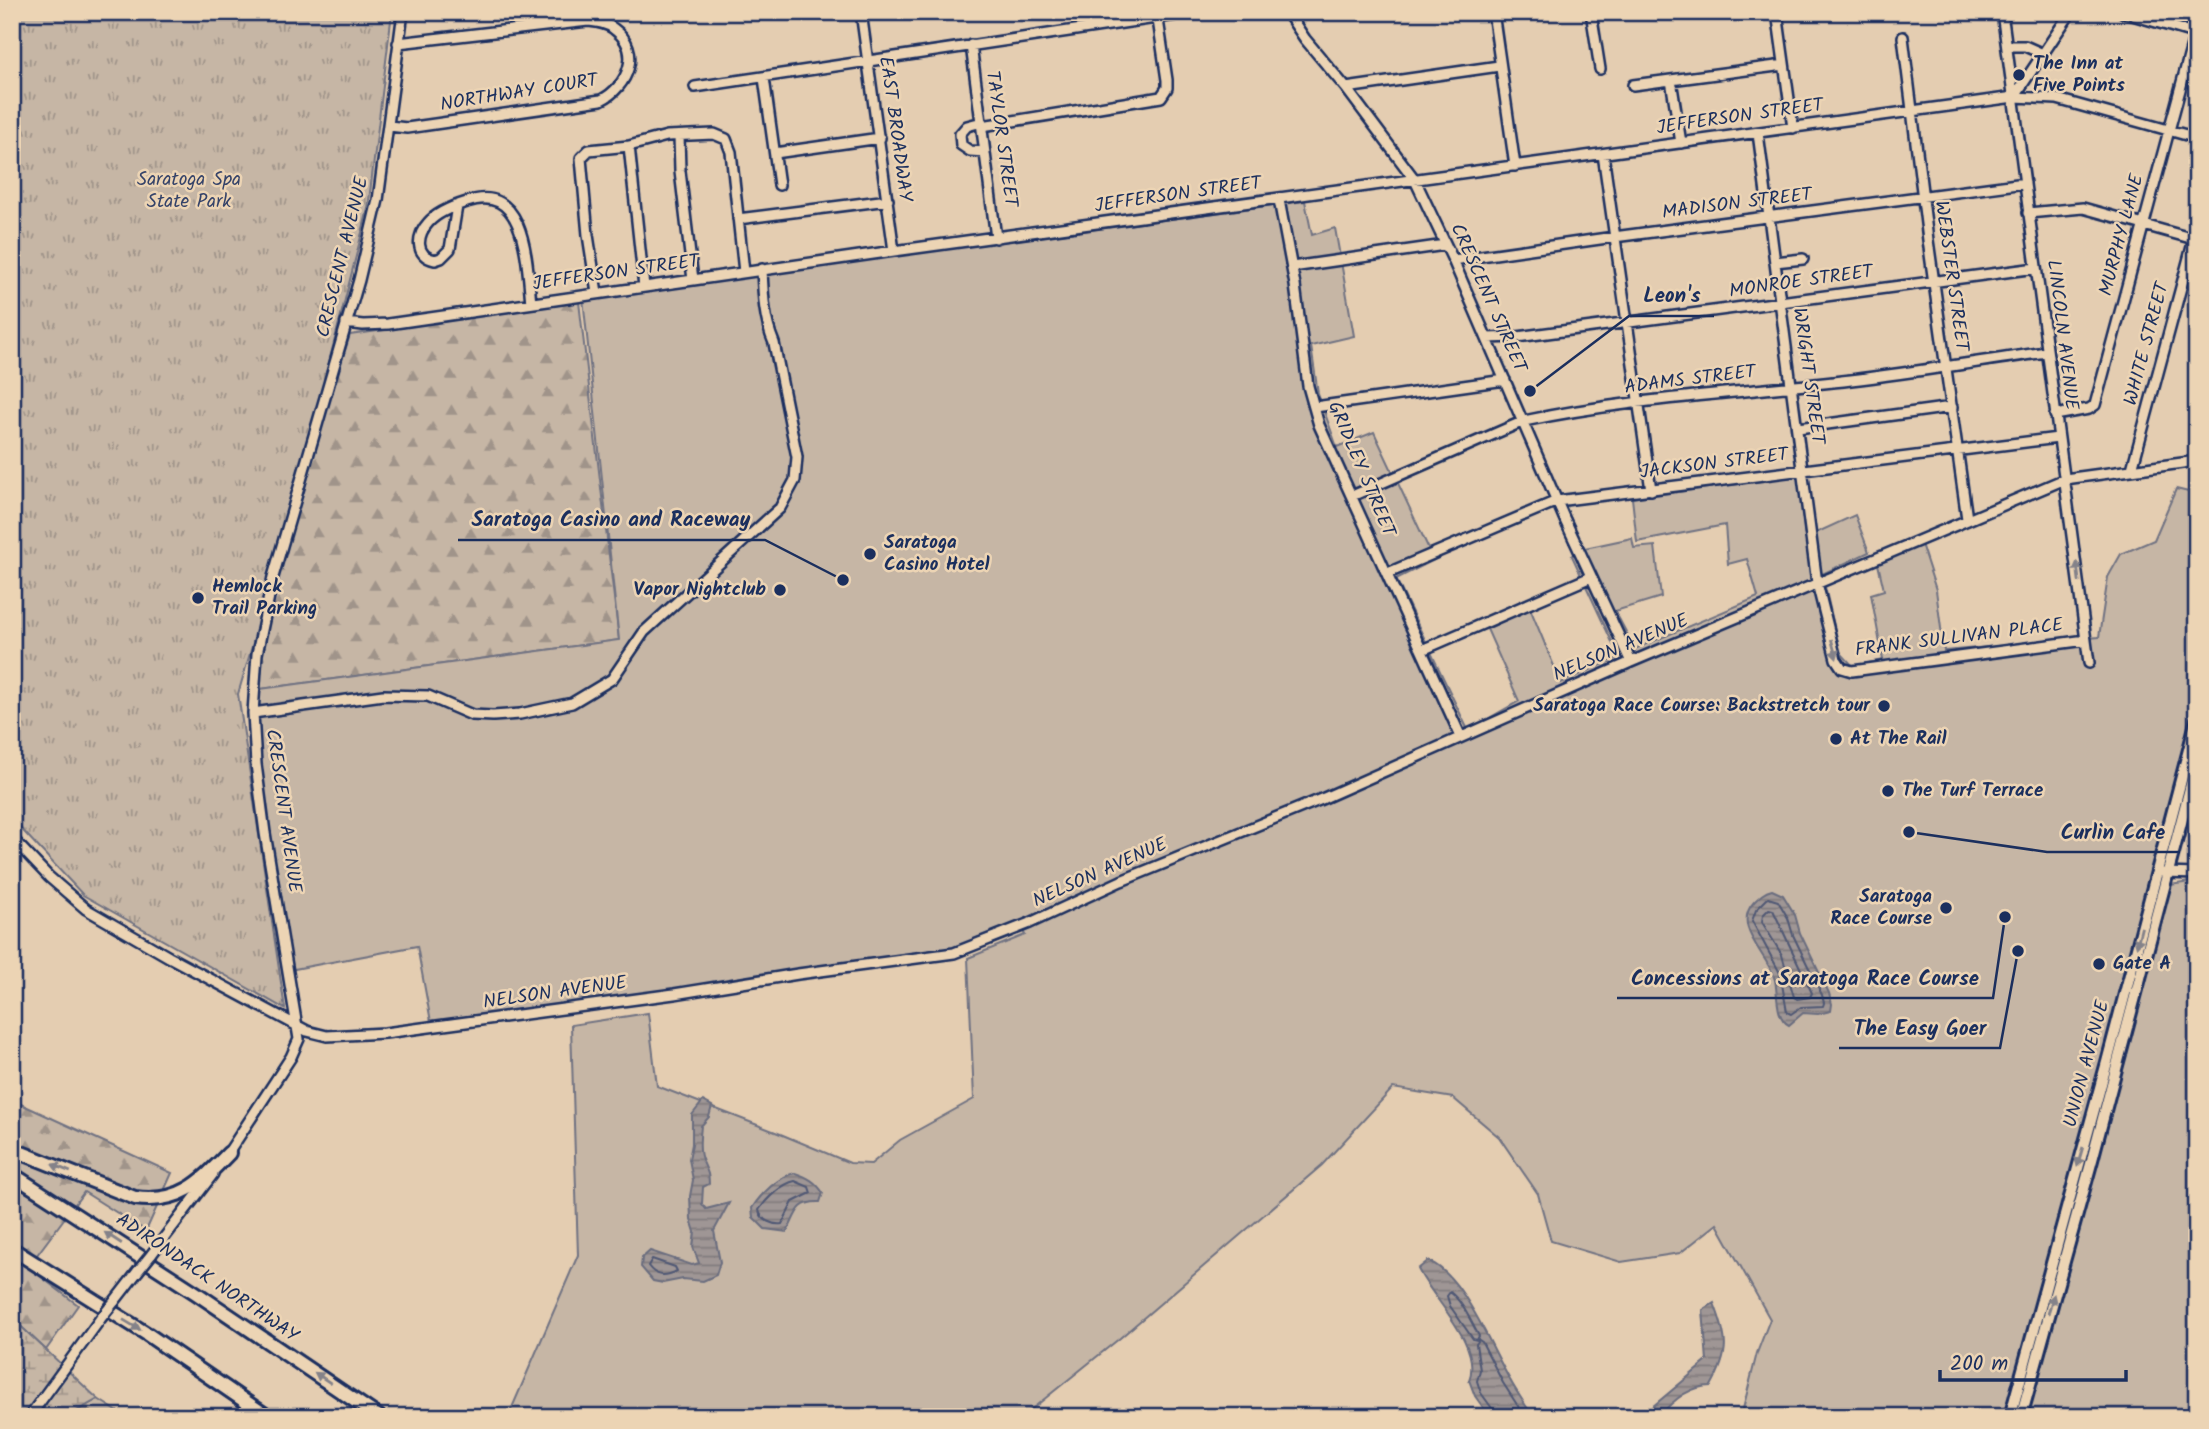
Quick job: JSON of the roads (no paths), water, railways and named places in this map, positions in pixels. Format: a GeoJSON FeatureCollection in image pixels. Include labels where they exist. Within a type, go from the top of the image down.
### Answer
{"type":"FeatureCollection","features":[{"type":"Feature","properties":{"kind":"highway"},"geometry":{"type":"LineString","coordinates":[[12,1149],[135,1198],[150,1200],[181,1194],[207,1176],[229,1153]]}},
{"type":"Feature","properties":{"kind":"highway","name":"ADIRONDACK NORTHWAY"},"geometry":{"type":"LineString","coordinates":[[12,1174],[196,1293],[379,1417]]}},
{"type":"Feature","properties":{"kind":"highway"},"geometry":{"type":"LineString","coordinates":[[12,1249],[147,1334],[268,1417]]}},
{"type":"Feature","properties":{"kind":"main road","name":"UNION AVENUE"},"geometry":{"type":"LineString","coordinates":[[2021,1417],[2092,1160],[2197,719]]}},
{"type":"Feature","properties":{"kind":"main road","name":"UNION AVENUE"},"geometry":{"type":"LineString","coordinates":[[2010,1417],[2161,872],[2197,762]]}},
{"type":"Feature","properties":{"kind":"street","name":"CRESCENT AVENUE"},"geometry":{"type":"LineString","coordinates":[[29,1417],[101,1318],[229,1153],[299,1039],[256,764],[253,713],[257,654],[267,601],[346,323],[377,200],[403,12]]}},
{"type":"Feature","properties":{"kind":"street","name":"EAST BROADWAY"},"geometry":{"type":"LineString","coordinates":[[861,12],[894,251]]}},
{"type":"Feature","properties":{"kind":"street"},"geometry":{"type":"LineString","coordinates":[[695,87],[869,63],[1158,15],[1196,12]]}},
{"type":"Feature","properties":{"kind":"street","name":"CRESCENT STREET"},"geometry":{"type":"LineString","coordinates":[[1287,12],[1415,180],[1631,662]]}},
{"type":"Feature","properties":{"kind":"street"},"geometry":{"type":"LineString","coordinates":[[1493,12],[1515,166]]}},
{"type":"Feature","properties":{"kind":"street"},"geometry":{"type":"LineString","coordinates":[[1591,12],[1600,69]]}},
{"type":"Feature","properties":{"kind":"street"},"geometry":{"type":"LineString","coordinates":[[1777,12],[1793,128]]}},
{"type":"Feature","properties":{"kind":"street","name":"LINCOLN AVENUE"},"geometry":{"type":"LineString","coordinates":[[2002,12],[2090,663]]}},
{"type":"Feature","properties":{"kind":"street"},"geometry":{"type":"LineString","coordinates":[[2014,97],[2071,12]]}},
{"type":"Feature","properties":{"kind":"street"},"geometry":{"type":"LineString","coordinates":[[2122,12],[2196,34]]}},
{"type":"Feature","properties":{"kind":"street"},"geometry":{"type":"LineString","coordinates":[[985,152],[970,152],[961,145],[960,134],[967,126],[1161,97],[1165,92],[1167,80],[1158,15]]}},
{"type":"Feature","properties":{"kind":"street","name":"NORTHWAY COURT"},"geometry":{"type":"LineString","coordinates":[[389,126],[407,128],[601,100],[622,85],[627,78],[629,63],[627,48],[615,29],[588,21],[398,43]]}},
{"type":"Feature","properties":{"kind":"street","name":"MURPHY LANE"},"geometry":{"type":"LineString","coordinates":[[2055,415],[2089,409],[2095,405],[2196,34]]}},
{"type":"Feature","properties":{"kind":"street","name":"WEBSTER STREET"},"geometry":{"type":"LineString","coordinates":[[1903,37],[1933,282],[1967,519]]}},
{"type":"Feature","properties":{"kind":"street","name":"TAYLOR STREET"},"geometry":{"type":"LineString","coordinates":[[971,45],[996,238]]}},
{"type":"Feature","properties":{"kind":"street"},"geometry":{"type":"LineString","coordinates":[[2008,46],[2025,46],[2043,54]]}},
{"type":"Feature","properties":{"kind":"street"},"geometry":{"type":"LineString","coordinates":[[1633,85],[1784,65]]}},
{"type":"Feature","properties":{"kind":"street"},"geometry":{"type":"LineString","coordinates":[[1346,88],[1499,66]]}},
{"type":"Feature","properties":{"kind":"street"},"geometry":{"type":"LineString","coordinates":[[764,78],[779,185]]}},
{"type":"Feature","properties":{"kind":"street"},"geometry":{"type":"LineString","coordinates":[[1671,80],[1681,143]]}},
{"type":"Feature","properties":{"kind":"street","name":"JEFFERSON STREET"},"geometry":{"type":"LineString","coordinates":[[346,323],[375,325],[2014,97],[2057,99],[2197,138]]}},
{"type":"Feature","properties":{"kind":"street","name":"WRIGHT STREET"},"geometry":{"type":"LineString","coordinates":[[1758,133],[1817,583]]}},
{"type":"Feature","properties":{"kind":"street"},"geometry":{"type":"LineString","coordinates":[[597,293],[581,158],[586,151],[629,146],[654,138],[718,134],[726,139],[731,152],[744,272]]}},
{"type":"Feature","properties":{"kind":"street"},"geometry":{"type":"LineString","coordinates":[[679,135],[680,171],[694,280]]}},
{"type":"Feature","properties":{"kind":"street"},"geometry":{"type":"LineString","coordinates":[[775,153],[880,138]]}},
{"type":"Feature","properties":{"kind":"street"},"geometry":{"type":"LineString","coordinates":[[629,146],[644,287]]}},
{"type":"Feature","properties":{"kind":"street"},"geometry":{"type":"LineString","coordinates":[[1603,154],[1651,490]]}},
{"type":"Feature","properties":{"kind":"street","name":"MADISON STREET"},"geometry":{"type":"LineString","coordinates":[[1453,260],[2025,183]]}},
{"type":"Feature","properties":{"kind":"street"},"geometry":{"type":"LineString","coordinates":[[457,206],[450,249],[441,258],[428,259],[419,248],[420,235],[429,221],[457,206],[471,200],[495,201],[510,211],[520,226],[531,303]]}},
{"type":"Feature","properties":{"kind":"street"},"geometry":{"type":"LineString","coordinates":[[738,219],[888,200]]}},
{"type":"Feature","properties":{"kind":"street","name":"GRIDLEY STREET"},"geometry":{"type":"LineString","coordinates":[[1279,200],[1292,267],[1308,386],[1320,425],[1461,737]]}},
{"type":"Feature","properties":{"kind":"street"},"geometry":{"type":"LineString","coordinates":[[2028,213],[2082,208],[2194,239]]}},
{"type":"Feature","properties":{"kind":"street","name":"WHITE STREET"},"geometry":{"type":"LineString","coordinates":[[2132,469],[2197,228]]}},
{"type":"Feature","properties":{"kind":"street"},"geometry":{"type":"LineString","coordinates":[[1292,267],[1445,245]]}},
{"type":"Feature","properties":{"kind":"street"},"geometry":{"type":"LineString","coordinates":[[1775,262],[1803,259]]}},
{"type":"Feature","properties":{"kind":"street","name":"MONROE STREET"},"geometry":{"type":"LineString","coordinates":[[1487,338],[1517,337],[2036,268]]}},
{"type":"Feature","properties":{"kind":"street"},"geometry":{"type":"LineString","coordinates":[[253,713],[383,695],[428,696],[472,715],[520,714],[572,703],[612,679],[644,632],[780,508],[795,480],[797,457],[774,343],[769,332],[762,270]]}},
{"type":"Feature","properties":{"kind":"street","name":"ADAMS STREET"},"geometry":{"type":"LineString","coordinates":[[1352,496],[1524,421],[1638,403],[1793,386],[2046,352]]}},
{"type":"Feature","properties":{"kind":"street"},"geometry":{"type":"LineString","coordinates":[[1315,407],[1505,380]]}},
{"type":"Feature","properties":{"kind":"street"},"geometry":{"type":"LineString","coordinates":[[1798,428],[1952,407]]}},
{"type":"Feature","properties":{"kind":"street","name":"JACKSON STREET"},"geometry":{"type":"LineString","coordinates":[[1388,573],[1557,501],[2058,438]]}},
{"type":"Feature","properties":{"kind":"street","name":"NELSON AVENUE"},"geometry":{"type":"LineString","coordinates":[[12,838],[49,877],[86,909],[169,957],[315,1034],[327,1036],[385,1033],[954,953],[1324,798],[1631,662],[2064,478],[2197,461]]}},
{"type":"Feature","properties":{"kind":"street"},"geometry":{"type":"LineString","coordinates":[[1422,650],[1591,577]]}},
{"type":"Feature","properties":{"kind":"street","name":"FRANK SULLIVAN PLACE"},"geometry":{"type":"LineString","coordinates":[[1817,583],[1836,659],[1846,670],[2086,640]]}},
{"type":"Feature","properties":{"kind":"street"},"geometry":{"type":"LineString","coordinates":[[2161,872],[2197,874]]}},
{"type":"Feature","properties":{"kind":"water"},"geometry":{"type":"Polygon","coordinates":[[[1772,890],[1783,895],[1795,915],[1800,933],[1832,1004],[1831,1011],[1803,1013],[1789,1025],[1781,1017],[1775,980],[1753,941],[1747,921],[1748,911],[1754,902],[1762,894],[1772,890]]]}},
{"type":"Feature","properties":{"kind":"water"},"geometry":{"type":"Polygon","coordinates":[[[703,1101],[712,1106],[709,1117],[701,1126],[700,1154],[708,1172],[709,1184],[703,1187],[702,1204],[706,1209],[729,1203],[714,1231],[720,1262],[716,1275],[703,1281],[653,1281],[641,1267],[642,1258],[650,1251],[692,1265],[699,1263],[693,1247],[695,1232],[691,1219],[690,1196],[693,1180],[689,1159],[692,1115],[703,1101]]]}},
{"type":"Feature","properties":{"kind":"water"},"geometry":{"type":"Polygon","coordinates":[[[795,1173],[818,1186],[823,1193],[820,1202],[802,1206],[787,1232],[765,1229],[753,1217],[752,1208],[771,1186],[795,1173]]]}},
{"type":"Feature","properties":{"kind":"water"},"geometry":{"type":"Polygon","coordinates":[[[1428,1261],[1441,1268],[1464,1296],[1533,1417],[1490,1417],[1475,1396],[1469,1380],[1469,1352],[1463,1338],[1418,1269],[1428,1261]]]}},
{"type":"Feature","properties":{"kind":"water"},"geometry":{"type":"Polygon","coordinates":[[[1714,1303],[1725,1345],[1721,1364],[1711,1386],[1695,1389],[1682,1396],[1659,1417],[1640,1417],[1707,1361],[1703,1310],[1714,1303]]]}},
{"type":"Feature","properties":{"kind":"place","name":"The Inn at Five Points"},"geometry":{"type":"Point","coordinates":[2019,75]}},
{"type":"Feature","properties":{"kind":"place","name":"Leon's"},"geometry":{"type":"Point","coordinates":[1530,391]}},
{"type":"Feature","properties":{"kind":"place","name":"Saratoga Casino Hotel"},"geometry":{"type":"Point","coordinates":[870,554]}},
{"type":"Feature","properties":{"kind":"place","name":"Saratoga Casino and Raceway"},"geometry":{"type":"Point","coordinates":[843,580]}},
{"type":"Feature","properties":{"kind":"place","name":"Vapor Nightclub"},"geometry":{"type":"Point","coordinates":[780,590]}},
{"type":"Feature","properties":{"kind":"place","name":"Hemlock Trail Parking"},"geometry":{"type":"Point","coordinates":[198,598]}},
{"type":"Feature","properties":{"kind":"place","name":"Saratoga Race Course: Backstretch tour"},"geometry":{"type":"Point","coordinates":[1884,706]}},
{"type":"Feature","properties":{"kind":"place","name":"At The Rail"},"geometry":{"type":"Point","coordinates":[1836,739]}},
{"type":"Feature","properties":{"kind":"place","name":"The Turf Terrace"},"geometry":{"type":"Point","coordinates":[1888,791]}},
{"type":"Feature","properties":{"kind":"place","name":"Curlin Cafe"},"geometry":{"type":"Point","coordinates":[1909,832]}},
{"type":"Feature","properties":{"kind":"place","name":"Saratoga Race Course"},"geometry":{"type":"Point","coordinates":[1946,908]}},
{"type":"Feature","properties":{"kind":"place","name":"Concessions at Saratoga Race Course"},"geometry":{"type":"Point","coordinates":[2005,917]}},
{"type":"Feature","properties":{"kind":"place","name":"The Easy Goer"},"geometry":{"type":"Point","coordinates":[2018,951]}},
{"type":"Feature","properties":{"kind":"place","name":"Gate A"},"geometry":{"type":"Point","coordinates":[2099,964]}},
{"type":"Feature","properties":{"kind":"park label","name":"Saratoga Spa State Park"},"geometry":{"type":"Point","coordinates":[189,191]}}]}
